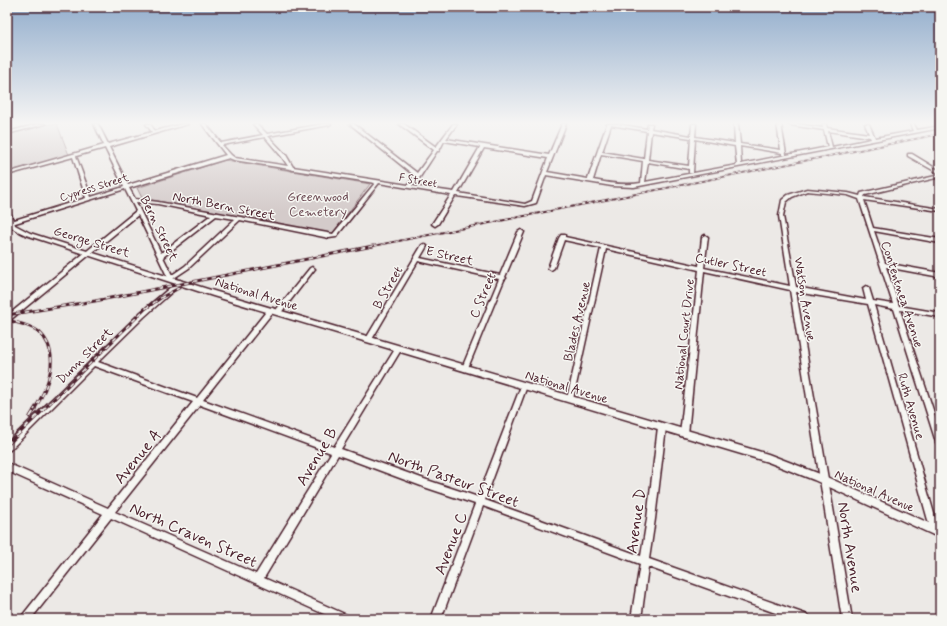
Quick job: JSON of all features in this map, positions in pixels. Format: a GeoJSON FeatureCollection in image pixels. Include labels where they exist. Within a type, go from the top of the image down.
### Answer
{"type":"FeatureCollection","features":[{"type":"Feature","properties":{"kind":"street"},"geometry":{"type":"LineString","coordinates":[[7,174],[80,153]]}},
{"type":"Feature","properties":{"kind":"street","name":"Bern Street"},"geometry":{"type":"LineString","coordinates":[[110,153],[171,278]]}},
{"type":"Feature","properties":{"kind":"street"},"geometry":{"type":"LineString","coordinates":[[281,153],[292,169]]}},
{"type":"Feature","properties":{"kind":"street"},"geometry":{"type":"LineString","coordinates":[[389,153],[418,176]]}},
{"type":"Feature","properties":{"kind":"street"},"geometry":{"type":"LineString","coordinates":[[409,187],[434,153]]}},
{"type":"Feature","properties":{"kind":"street"},"geometry":{"type":"LineString","coordinates":[[435,224],[479,153]]}},
{"type":"Feature","properties":{"kind":"street"},"geometry":{"type":"LineString","coordinates":[[528,153],[551,157]]}},
{"type":"Feature","properties":{"kind":"street"},"geometry":{"type":"LineString","coordinates":[[552,153],[545,173],[620,186],[643,184],[691,175],[790,153]]}},
{"type":"Feature","properties":{"kind":"street"},"geometry":{"type":"LineString","coordinates":[[590,181],[600,153]]}},
{"type":"Feature","properties":{"kind":"street"},"geometry":{"type":"LineString","coordinates":[[601,153],[692,168]]}},
{"type":"Feature","properties":{"kind":"street"},"geometry":{"type":"LineString","coordinates":[[643,184],[646,153]]}},
{"type":"Feature","properties":{"kind":"street"},"geometry":{"type":"LineString","coordinates":[[691,175],[692,153]]}},
{"type":"Feature","properties":{"kind":"street"},"geometry":{"type":"LineString","coordinates":[[738,153],[739,165]]}},
{"type":"Feature","properties":{"kind":"street"},"geometry":{"type":"LineString","coordinates":[[74,155],[88,199]]}},
{"type":"Feature","properties":{"kind":"street"},"geometry":{"type":"LineString","coordinates":[[910,155],[940,173]]}},
{"type":"Feature","properties":{"kind":"street","name":"F Street"},"geometry":{"type":"LineString","coordinates":[[229,156],[234,159],[292,169],[519,205],[534,202],[545,173]]}},
{"type":"Feature","properties":{"kind":"street","name":"Cypress Street"},"geometry":{"type":"LineString","coordinates":[[9,224],[229,156]]}},
{"type":"Feature","properties":{"kind":"street"},"geometry":{"type":"LineString","coordinates":[[861,198],[864,194],[940,176]]}},
{"type":"Feature","properties":{"kind":"street","name":"North Bern Street"},"geometry":{"type":"LineString","coordinates":[[134,200],[334,236],[378,182]]}},
{"type":"Feature","properties":{"kind":"street","name":"Watson Avenue"},"geometry":{"type":"LineString","coordinates":[[824,480],[781,216],[784,201],[790,196],[807,190],[848,194],[861,198]]}},
{"type":"Feature","properties":{"kind":"street"},"geometry":{"type":"LineString","coordinates":[[861,198],[940,210]]}},
{"type":"Feature","properties":{"kind":"street","name":"Contentnea Avenue"},"geometry":{"type":"LineString","coordinates":[[861,198],[895,307],[940,442]]}},
{"type":"Feature","properties":{"kind":"street"},"geometry":{"type":"LineString","coordinates":[[7,318],[139,211]]}},
{"type":"Feature","properties":{"kind":"street"},"geometry":{"type":"LineString","coordinates":[[7,212],[9,224]]}},
{"type":"Feature","properties":{"kind":"street"},"geometry":{"type":"LineString","coordinates":[[161,256],[215,214]]}},
{"type":"Feature","properties":{"kind":"street"},"geometry":{"type":"LineString","coordinates":[[171,278],[187,267],[238,219]]}},
{"type":"Feature","properties":{"kind":"street","name":"George Street"},"geometry":{"type":"LineString","coordinates":[[9,224],[22,232],[180,282]]}},
{"type":"Feature","properties":{"kind":"street"},"geometry":{"type":"LineString","coordinates":[[871,229],[940,241]]}},
{"type":"Feature","properties":{"kind":"street","name":"C Street"},"geometry":{"type":"LineString","coordinates":[[465,368],[521,232]]}},
{"type":"Feature","properties":{"kind":"street","name":"Cutler Street"},"geometry":{"type":"LineString","coordinates":[[551,268],[563,236],[604,247],[793,289],[940,315]]}},
{"type":"Feature","properties":{"kind":"street","name":"National Court Drive"},"geometry":{"type":"LineString","coordinates":[[684,434],[705,236]]}},
{"type":"Feature","properties":{"kind":"street","name":"B Street"},"geometry":{"type":"LineString","coordinates":[[369,339],[424,246]]}},
{"type":"Feature","properties":{"kind":"street","name":"Blades Avenue"},"geometry":{"type":"LineString","coordinates":[[570,399],[604,247]]}},
{"type":"Feature","properties":{"kind":"street","name":"E Street"},"geometry":{"type":"LineString","coordinates":[[416,259],[503,278]]}},
{"type":"Feature","properties":{"kind":"street"},"geometry":{"type":"LineString","coordinates":[[882,264],[940,275]]}},
{"type":"Feature","properties":{"kind":"street","name":"Avenue A"},"geometry":{"type":"LineString","coordinates":[[25,619],[199,401],[312,268]]}},
{"type":"Feature","properties":{"kind":"street","name":"National Avenue"},"geometry":{"type":"LineString","coordinates":[[180,282],[768,458],[824,480],[937,532]]}},
{"type":"Feature","properties":{"kind":"street","name":"Dunn Street"},"geometry":{"type":"LineString","coordinates":[[7,448],[142,315],[180,282]]}},
{"type":"Feature","properties":{"kind":"street","name":"Ruth Avenue"},"geometry":{"type":"LineString","coordinates":[[866,288],[937,532]]}},
{"type":"Feature","properties":{"kind":"street","name":"Avenue B"},"geometry":{"type":"LineString","coordinates":[[258,579],[399,348]]}},
{"type":"Feature","properties":{"kind":"street","name":"North Pasteur Street"},"geometry":{"type":"LineString","coordinates":[[93,363],[805,619]]}},
{"type":"Feature","properties":{"kind":"street","name":"Avenue C"},"geometry":{"type":"LineString","coordinates":[[436,619],[524,386]]}},
{"type":"Feature","properties":{"kind":"street","name":"Avenue D"},"geometry":{"type":"LineString","coordinates":[[636,619],[662,427]]}},
{"type":"Feature","properties":{"kind":"street","name":"North Craven Street"},"geometry":{"type":"LineString","coordinates":[[7,467],[346,619]]}},
{"type":"Feature","properties":{"kind":"street","name":"North Avenue"},"geometry":{"type":"LineString","coordinates":[[824,480],[834,532],[847,619]]}},
{"type":"Feature","properties":{"kind":"green space"},"geometry":{"type":"Polygon","coordinates":[[[7,153],[68,153],[69,155],[7,172],[7,153]]]}},
{"type":"Feature","properties":{"kind":"green space","name":"Greenwood Cemetery"},"geometry":{"type":"Polygon","coordinates":[[[225,160],[370,184],[332,234],[142,198],[137,188],[225,160]]]}},
{"type":"Feature","properties":{"kind":"railway"},"geometry":{"type":"LineString","coordinates":[[368,247],[843,153]]}},
{"type":"Feature","properties":{"kind":"railway"},"geometry":{"type":"LineString","coordinates":[[7,315],[95,301],[373,246]]}},
{"type":"Feature","properties":{"kind":"railway"},"geometry":{"type":"LineString","coordinates":[[43,410],[145,309],[162,297],[179,288]]}},
{"type":"Feature","properties":{"kind":"railway"},"geometry":{"type":"LineString","coordinates":[[7,320],[28,326],[39,332],[46,340],[50,350],[51,360],[48,381],[34,410]]}},
{"type":"Feature","properties":{"kind":"railway"},"geometry":{"type":"LineString","coordinates":[[30,417],[35,409]]}},
{"type":"Feature","properties":{"kind":"railway"},"geometry":{"type":"LineString","coordinates":[[7,445],[44,409]]}}]}
